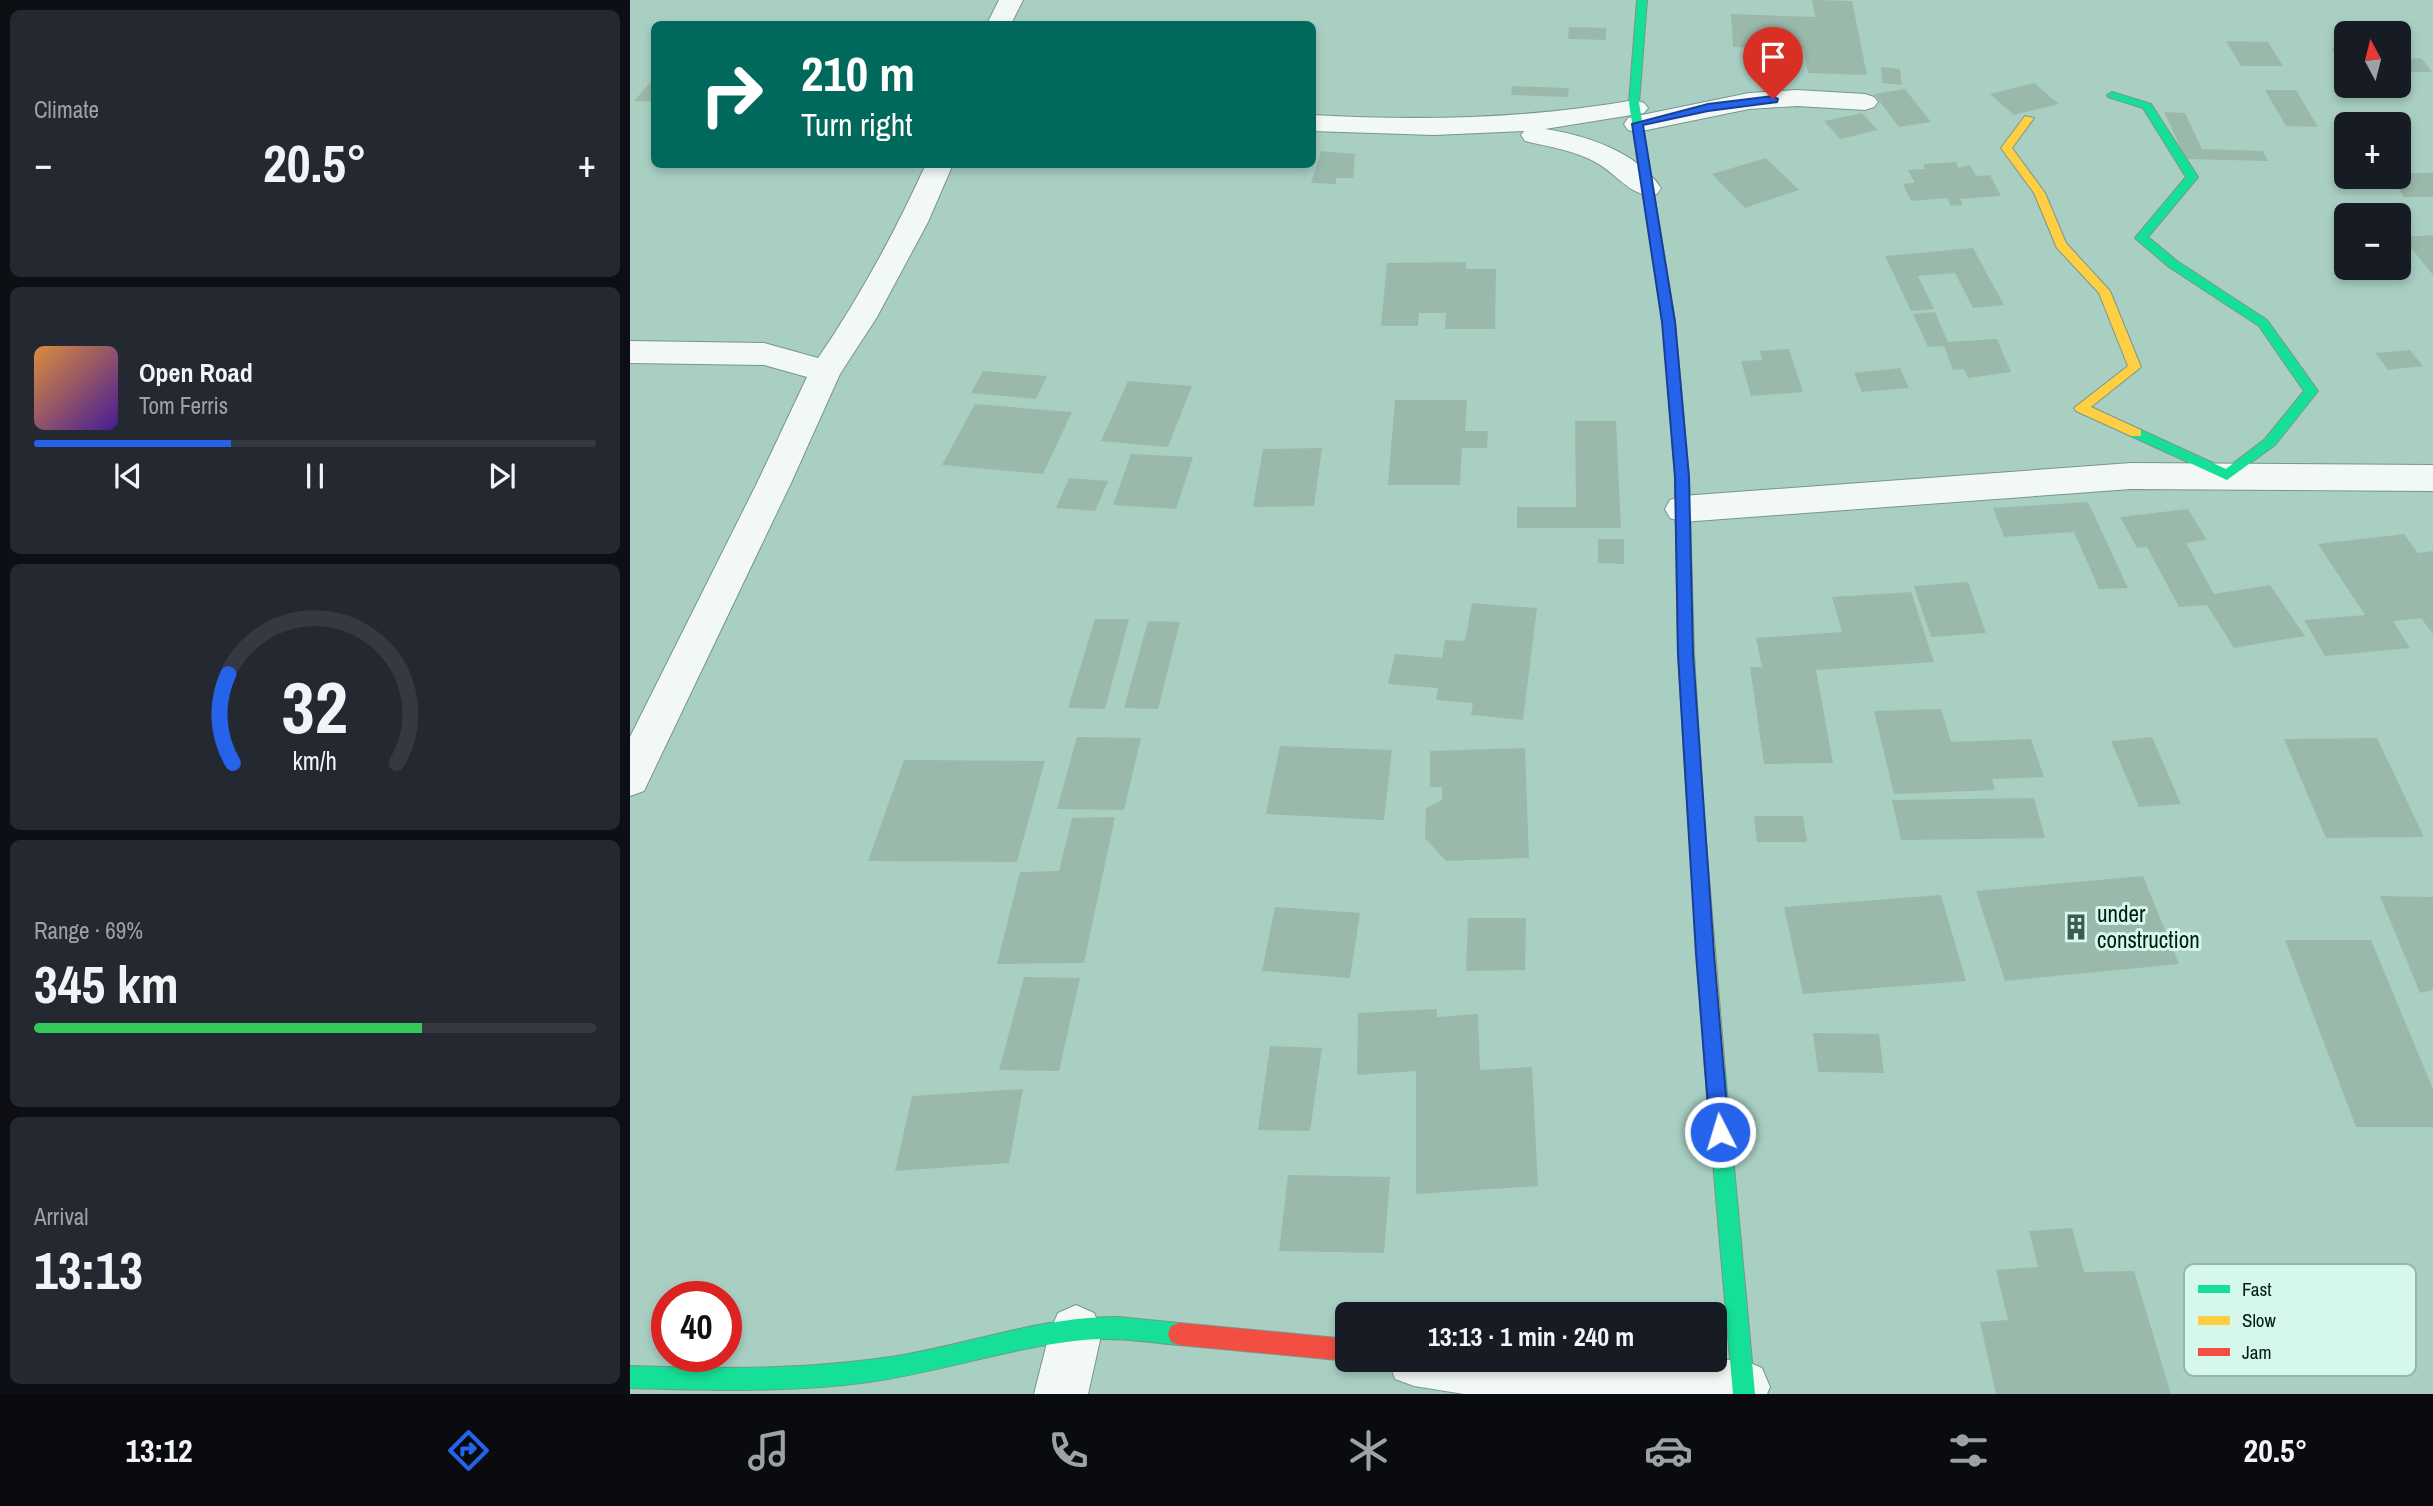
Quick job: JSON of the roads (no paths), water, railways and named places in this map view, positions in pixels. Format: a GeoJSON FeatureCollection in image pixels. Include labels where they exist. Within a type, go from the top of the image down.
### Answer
{"type":"FeatureCollection","features":[{"type":"Feature","properties":{"kind":"street"},"geometry":{"type":"LineString","coordinates":[[1000,21],[1011,0]]}},
{"type":"Feature","properties":{"kind":"street"},"geometry":{"type":"LineString","coordinates":[[1494,1372],[1580,1385],[1744,1391],[1705,954],[1686,654],[1682,509],[1668,322],[1636,116],[1642,0]]}},
{"type":"Feature","properties":{"kind":"street"},"geometry":{"type":"LineString","coordinates":[[2112,95],[2147,106],[2192,177],[2141,238],[2173,264],[2263,323],[2311,391],[2270,442],[2227,475]]}},
{"type":"Feature","properties":{"kind":"street"},"geometry":{"type":"LineString","coordinates":[[1316,123],[1536,123],[1636,116],[1749,101],[1797,98],[1866,102]]}},
{"type":"Feature","properties":{"kind":"street"},"geometry":{"type":"LineString","coordinates":[[2029,118],[2006,148],[2039,193],[2061,245],[2104,291],[2135,366],[2081,408],[2227,475]]}},
{"type":"Feature","properties":{"kind":"street"},"geometry":{"type":"LineString","coordinates":[[1456,125],[1545,136],[1586,146],[1624,166],[1647,188]]}},
{"type":"Feature","properties":{"kind":"street"},"geometry":{"type":"LineString","coordinates":[[630,778],[774,483],[825,371],[862,317],[914,222],[938,168]]}},
{"type":"Feature","properties":{"kind":"street"},"geometry":{"type":"LineString","coordinates":[[630,352],[764,354],[825,371]]}},
{"type":"Feature","properties":{"kind":"street"},"geometry":{"type":"LineString","coordinates":[[1682,509],[2131,476],[2433,478]]}},
{"type":"Feature","properties":{"kind":"street"},"geometry":{"type":"LineString","coordinates":[[630,1377],[710,1380],[815,1378],[901,1366],[1038,1337],[1110,1328],[1335,1349]]}},
{"type":"Feature","properties":{"kind":"street"},"geometry":{"type":"LineString","coordinates":[[1061,1394],[1076,1331]]}},
{"type":"Feature","properties":{"kind":"place","name":"under construction"},"geometry":{"type":"Point","coordinates":[2076,927]}}]}
